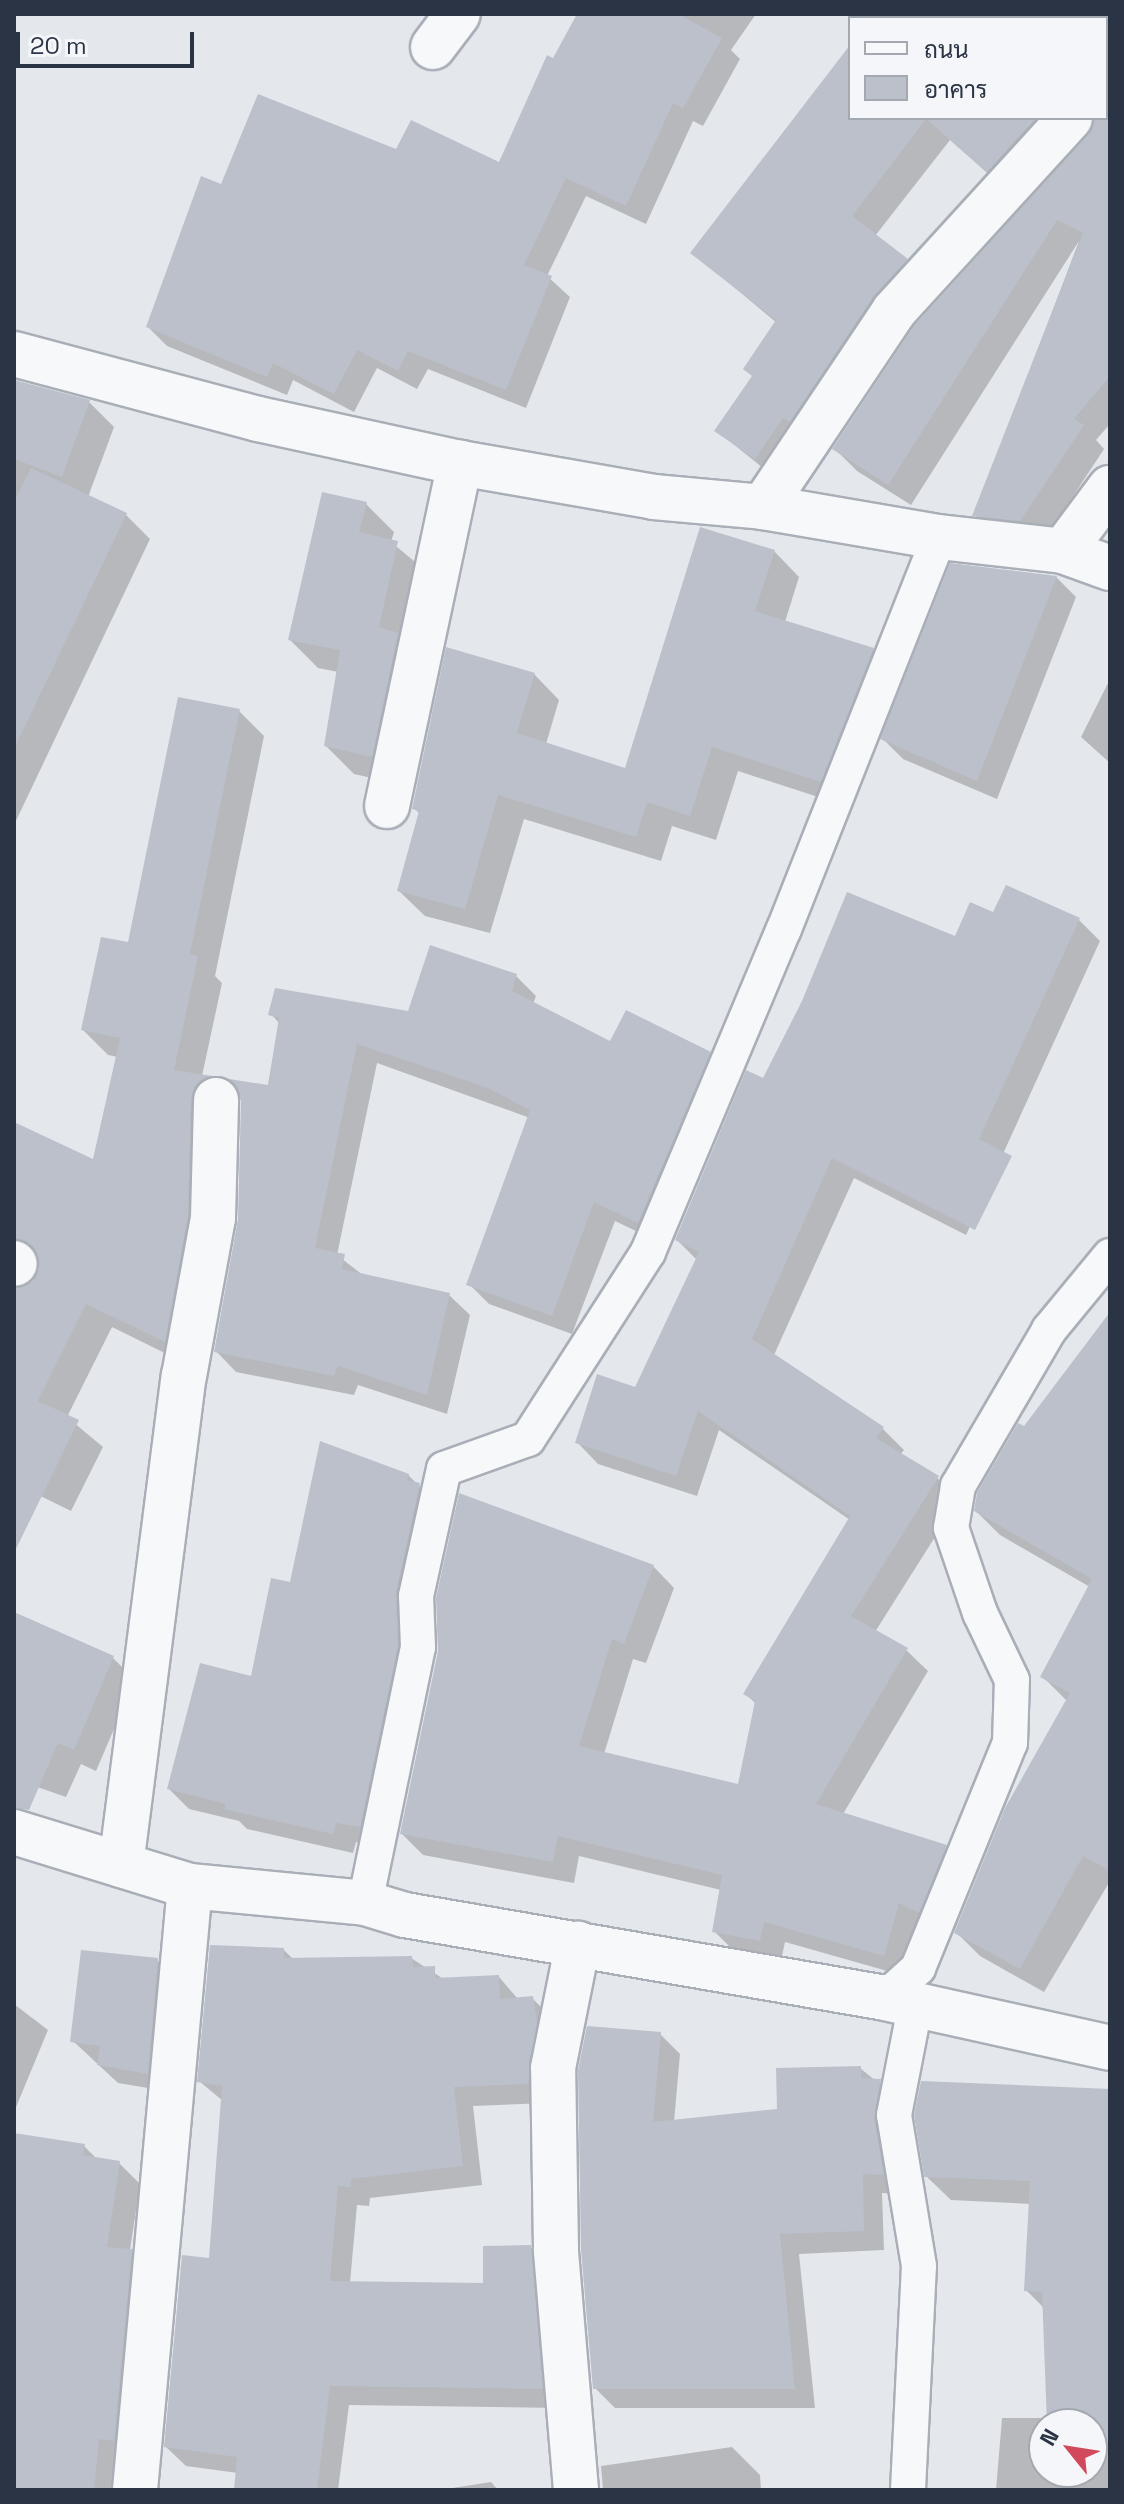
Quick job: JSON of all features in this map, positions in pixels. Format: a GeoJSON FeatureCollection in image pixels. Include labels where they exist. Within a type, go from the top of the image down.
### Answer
{"type":"FeatureCollection","features":[{"type":"Feature","properties":{"kind":"street"},"geometry":{"type":"LineString","coordinates":[[763,507],[894,311],[1068,120]]}},
{"type":"Feature","properties":{"kind":"street"},"geometry":{"type":"LineString","coordinates":[[14,354],[258,419],[460,463],[654,497],[763,507],[939,537],[1063,551],[1110,568]]}},
{"type":"Feature","properties":{"kind":"street"},"geometry":{"type":"LineString","coordinates":[[387,806],[460,463]]}},
{"type":"Feature","properties":{"kind":"street"},"geometry":{"type":"LineString","coordinates":[[1063,551],[1110,488]]}},
{"type":"Feature","properties":{"kind":"street"},"geometry":{"type":"LineString","coordinates":[[121,1865],[184,1376],[213,1218],[216,1100]]}},
{"type":"Feature","properties":{"kind":"street"},"geometry":{"type":"LineString","coordinates":[[14,1832],[190,1886],[365,1903],[405,1915],[900,2002],[1110,2048]]}},
{"type":"Feature","properties":{"kind":"street"},"geometry":{"type":"LineString","coordinates":[[135,2490],[190,1886]]}},
{"type":"Feature","properties":{"kind":"street"},"geometry":{"type":"LineString","coordinates":[[576,2490],[556,2250],[553,2068],[578,1943]]}},
{"type":"Feature","properties":{"kind":"lane"},"geometry":{"type":"LineString","coordinates":[[365,1903],[418,1647],[416,1596],[444,1469],[528,1439],[648,1252],[784,929],[939,537]]}},
{"type":"Feature","properties":{"kind":"lane"},"geometry":{"type":"LineString","coordinates":[[908,2490],[919,2266],[894,2115],[900,2002],[918,1968],[1010,1743],[1012,1680],[980,1613],[951,1528],[958,1486],[1049,1330],[1110,1256]]}},
{"type":"Feature","properties":{"kind":"building"},"geometry":{"type":"Polygon","coordinates":[[[577,14],[678,14],[722,38],[683,108],[673,103],[626,206],[566,178],[524,265],[552,276],[506,390],[408,351],[398,371],[357,350],[334,394],[273,363],[267,377],[146,327],[201,176],[221,184],[258,94],[396,149],[411,120],[499,162],[547,55],[553,58],[577,14]]]}},
{"type":"Feature","properties":{"kind":"building"},"geometry":{"type":"Polygon","coordinates":[[[848,48],[848,120],[925,120],[852,216],[908,259],[873,297],[790,422],[783,418],[755,459],[714,431],[752,376],[743,369],[776,320],[690,253],[848,48]]]}},
{"type":"Feature","properties":{"kind":"building"},"geometry":{"type":"Polygon","coordinates":[[[1110,118],[1110,376],[1074,419],[1084,425],[1020,521],[972,516],[1083,233],[1057,220],[888,485],[832,449],[914,326],[1088,135],[1093,120],[1110,118]]]}},
{"type":"Feature","properties":{"kind":"building"},"geometry":{"type":"Polygon","coordinates":[[[927,120],[1034,120],[987,172],[927,120]]]}},
{"type":"Feature","properties":{"kind":"building"},"geometry":{"type":"Polygon","coordinates":[[[14,380],[90,400],[62,477],[14,459],[14,380]]]}},
{"type":"Feature","properties":{"kind":"building"},"geometry":{"type":"Polygon","coordinates":[[[31,468],[127,513],[14,749],[14,502],[31,468]]]}},
{"type":"Feature","properties":{"kind":"building"},"geometry":{"type":"Polygon","coordinates":[[[322,492],[367,502],[359,532],[398,541],[379,627],[398,633],[372,757],[324,746],[340,650],[288,640],[322,492]]]}},
{"type":"Feature","properties":{"kind":"building"},"geometry":{"type":"Polygon","coordinates":[[[700,527],[775,550],[755,611],[874,648],[821,782],[712,747],[690,816],[647,802],[636,837],[498,795],[465,909],[397,891],[419,811],[412,809],[446,647],[535,673],[517,733],[625,768],[700,527]]]}},
{"type":"Feature","properties":{"kind":"building"},"geometry":{"type":"Polygon","coordinates":[[[950,563],[1057,576],[977,781],[880,739],[950,563]]]}},
{"type":"Feature","properties":{"kind":"building"},"geometry":{"type":"Polygon","coordinates":[[[178,697],[240,709],[190,954],[198,956],[174,1070],[212,1076],[195,1086],[191,1099],[188,1215],[165,1342],[86,1304],[38,1401],[79,1420],[14,1553],[14,1288],[32,1282],[39,1270],[33,1246],[14,1239],[14,1122],[93,1159],[120,1038],[81,1030],[101,937],[128,942],[178,697]]]}},
{"type":"Feature","properties":{"kind":"building"},"geometry":{"type":"Polygon","coordinates":[[[1006,885],[1080,918],[979,1139],[1012,1156],[975,1230],[832,1158],[752,1339],[884,1427],[876,1438],[939,1476],[851,1616],[908,1648],[816,1804],[947,1845],[919,1913],[899,1903],[884,1956],[764,1922],[760,1941],[712,1932],[722,1875],[558,1836],[553,1862],[400,1834],[438,1651],[436,1598],[459,1493],[654,1565],[624,1644],[612,1639],[579,1746],[738,1784],[755,1701],[743,1694],[850,1516],[698,1411],[676,1476],[575,1443],[597,1374],[635,1387],[699,1252],[675,1240],[746,1070],[763,1078],[802,1001],[847,892],[955,936],[970,902],[993,912],[1006,885]]]}},
{"type":"Feature","properties":{"kind":"building"},"geometry":{"type":"Polygon","coordinates":[[[430,945],[517,974],[512,991],[610,1041],[626,1010],[711,1052],[638,1223],[594,1202],[552,1316],[466,1285],[530,1110],[488,1088],[357,1044],[315,1248],[345,1254],[342,1269],[450,1293],[427,1395],[338,1366],[334,1376],[214,1352],[238,1219],[241,1101],[229,1079],[268,1085],[279,1018],[268,1015],[275,988],[408,1011],[430,945]]]}},
{"type":"Feature","properties":{"kind":"building"},"geometry":{"type":"Polygon","coordinates":[[[1110,1312],[1110,1871],[1083,1856],[1020,1969],[954,1933],[1005,1808],[1070,1693],[1040,1677],[1092,1579],[974,1511],[977,1493],[1018,1423],[1024,1426],[1110,1312]]]}},
{"type":"Feature","properties":{"kind":"building"},"geometry":{"type":"Polygon","coordinates":[[[320,1441],[409,1474],[407,1480],[420,1483],[396,1592],[398,1645],[360,1827],[336,1823],[333,1834],[224,1809],[226,1804],[167,1789],[200,1663],[251,1676],[271,1578],[290,1582],[320,1441]]]}},
{"type":"Feature","properties":{"kind":"building"},"geometry":{"type":"Polygon","coordinates":[[[14,1612],[114,1656],[74,1750],[58,1743],[29,1810],[14,1808],[14,1612]]]}},
{"type":"Feature","properties":{"kind":"building"},"geometry":{"type":"Polygon","coordinates":[[[210,1945],[284,1948],[284,1958],[412,1956],[413,1967],[435,1966],[435,1978],[499,1975],[500,1999],[533,1996],[537,2022],[528,2084],[454,2087],[463,2166],[351,2179],[351,2187],[338,2186],[330,2281],[483,2283],[483,2246],[531,2245],[543,2389],[330,2386],[317,2490],[234,2490],[237,2457],[164,2447],[182,2255],[209,2258],[222,2086],[197,2082],[210,1945]]]}},
{"type":"Feature","properties":{"kind":"building"},"geometry":{"type":"Polygon","coordinates":[[[81,1950],[158,1958],[148,2074],[97,2065],[100,2046],[70,2042],[81,1950]]]}},
{"type":"Feature","properties":{"kind":"building"},"geometry":{"type":"Polygon","coordinates":[[[587,2026],[661,2032],[653,2122],[777,2109],[776,2068],[861,2066],[861,2078],[881,2079],[874,2118],[884,2175],[863,2174],[864,2231],[780,2234],[795,2389],[593,2389],[581,2249],[578,2070],[587,2026]]]}},
{"type":"Feature","properties":{"kind":"building"},"geometry":{"type":"Polygon","coordinates":[[[921,2081],[1110,2089],[1110,2457],[1108,2408],[1046,2408],[1042,2292],[1024,2291],[1030,2181],[924,2177],[914,2115],[921,2081]]]}},
{"type":"Feature","properties":{"kind":"building"},"geometry":{"type":"Polygon","coordinates":[[[14,2133],[85,2144],[83,2155],[120,2161],[107,2247],[132,2249],[114,2441],[99,2439],[94,2490],[14,2490],[14,2133]]]}}]}
